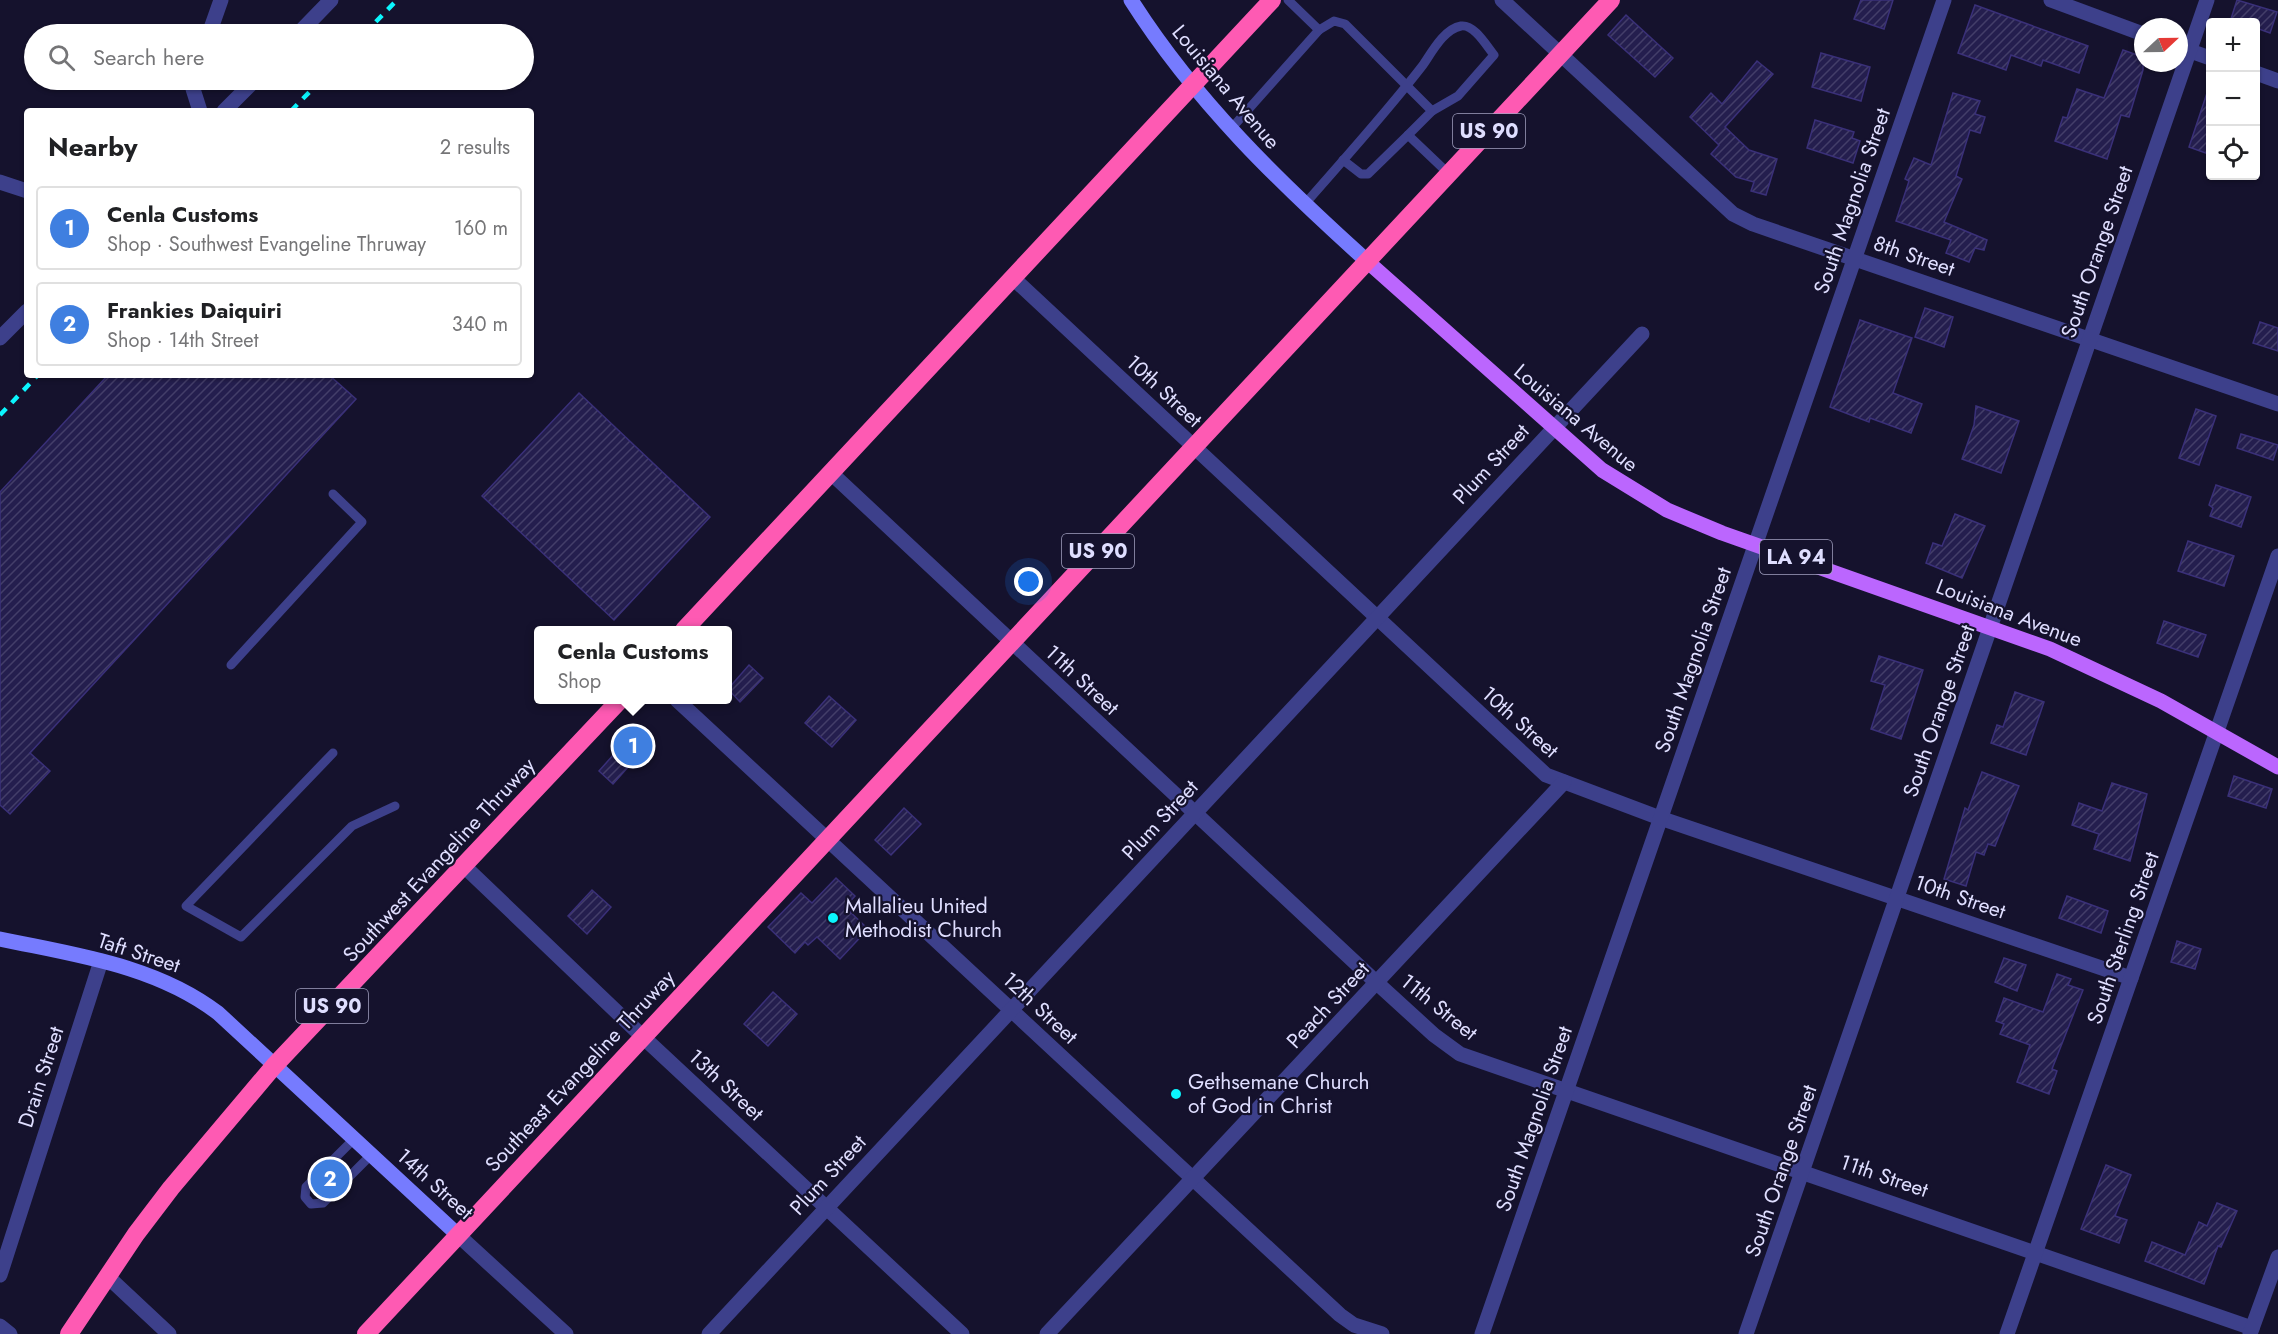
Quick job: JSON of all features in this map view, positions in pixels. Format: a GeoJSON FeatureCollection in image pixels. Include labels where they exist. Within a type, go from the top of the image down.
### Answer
{"type":"FeatureCollection","features":[{"type":"Feature","properties":{"kind":"highway"},"geometry":{"type":"LineString","coordinates":[[688,626],[1272,0]]}},
{"type":"Feature","properties":{"kind":"highway","name":"US 90"},"geometry":{"type":"LineString","coordinates":[[828,840],[1611,0]]}},
{"type":"Feature","properties":{"kind":"highway","name":"Southwest Evangeline Thruway"},"geometry":{"type":"LineString","coordinates":[[69,1334],[107,1276],[171,1188],[274,1066],[615,704]]}},
{"type":"Feature","properties":{"kind":"highway","name":"Southeast Evangeline Thruway"},"geometry":{"type":"LineString","coordinates":[[366,1334],[828,840]]}},
{"type":"Feature","properties":{"kind":"main road","name":"Louisiana Avenue"},"geometry":{"type":"LineString","coordinates":[[1368,262],[1552,428],[1621,484],[1691,521],[1990,626],[2102,672],[2217,732],[2278,767]]}},
{"type":"Feature","properties":{"kind":"street"},"geometry":{"type":"LineString","coordinates":[[213,24],[221,0]]}},
{"type":"Feature","properties":{"kind":"street"},"geometry":{"type":"LineString","coordinates":[[307,24],[330,0]]}},
{"type":"Feature","properties":{"kind":"street","name":"Louisiana Avenue"},"geometry":{"type":"LineString","coordinates":[[1131,0],[1194,86],[1230,130],[1304,205],[1368,262]]}},
{"type":"Feature","properties":{"kind":"street","name":"8th Street"},"geometry":{"type":"LineString","coordinates":[[1502,0],[1733,214],[1775,232],[2278,405]]}},
{"type":"Feature","properties":{"kind":"street","name":"South Magnolia Street"},"geometry":{"type":"LineString","coordinates":[[1482,1334],[1944,0]]}},
{"type":"Feature","properties":{"kind":"street"},"geometry":{"type":"LineString","coordinates":[[2051,0],[2134,31]]}},
{"type":"Feature","properties":{"kind":"street","name":"South Orange Street"},"geometry":{"type":"LineString","coordinates":[[2188,40],[2207,0]]}},
{"type":"Feature","properties":{"kind":"street"},"geometry":{"type":"LineString","coordinates":[[2188,50],[2206,56]]}},
{"type":"Feature","properties":{"kind":"street","name":"South Orange Street"},"geometry":{"type":"LineString","coordinates":[[1746,1334],[2090,339],[2177,72]]}},
{"type":"Feature","properties":{"kind":"street"},"geometry":{"type":"LineString","coordinates":[[2260,74],[2278,81]]}},
{"type":"Feature","properties":{"kind":"street"},"geometry":{"type":"LineString","coordinates":[[194,90],[199,108]]}},
{"type":"Feature","properties":{"kind":"street"},"geometry":{"type":"LineString","coordinates":[[227,108],[245,90]]}},
{"type":"Feature","properties":{"kind":"street"},"geometry":{"type":"LineString","coordinates":[[0,182],[24,190]]}},
{"type":"Feature","properties":{"kind":"street","name":"10th Street"},"geometry":{"type":"LineString","coordinates":[[1013,278],[1546,775],[1660,818],[2131,978]]}},
{"type":"Feature","properties":{"kind":"street"},"geometry":{"type":"LineString","coordinates":[[0,338],[24,314]]}},
{"type":"Feature","properties":{"kind":"street","name":"Plum Street"},"geometry":{"type":"LineString","coordinates":[[709,1334],[1642,334]]}},
{"type":"Feature","properties":{"kind":"street","name":"11th Street"},"geometry":{"type":"LineString","coordinates":[[830,472],[1377,983],[1434,1035],[1460,1053],[2036,1252],[2251,1331]]}},
{"type":"Feature","properties":{"kind":"street","name":"South Sterling Street"},"geometry":{"type":"LineString","coordinates":[[2007,1334],[2278,556]]}},
{"type":"Feature","properties":{"kind":"street","name":"12th Street"},"geometry":{"type":"LineString","coordinates":[[682,704],[1340,1315],[1354,1325],[1382,1334]]}},
{"type":"Feature","properties":{"kind":"street","name":"Peach Street"},"geometry":{"type":"LineString","coordinates":[[1047,1334],[1564,782]]}},
{"type":"Feature","properties":{"kind":"street","name":"13th Street"},"geometry":{"type":"LineString","coordinates":[[464,866],[643,1037],[962,1334]]}},
{"type":"Feature","properties":{"kind":"street","name":"Taft Street"},"geometry":{"type":"LineString","coordinates":[[0,939],[101,961],[151,975],[197,997],[274,1066]]}},
{"type":"Feature","properties":{"kind":"street","name":"Drain Street"},"geometry":{"type":"LineString","coordinates":[[0,1275],[101,961]]}},
{"type":"Feature","properties":{"kind":"street","name":"14th Street"},"geometry":{"type":"LineString","coordinates":[[274,1066],[566,1334]]}},
{"type":"Feature","properties":{"kind":"street"},"geometry":{"type":"LineString","coordinates":[[2251,1331],[2278,1257]]}},
{"type":"Feature","properties":{"kind":"street"},"geometry":{"type":"LineString","coordinates":[[107,1276],[169,1334]]}},
{"type":"Feature","properties":{"kind":"street"},"geometry":{"type":"LineString","coordinates":[[0,1326],[10,1334]]}},
{"type":"Feature","properties":{"kind":"lane"},"geometry":{"type":"LineString","coordinates":[[1288,0],[1319,30]]}},
{"type":"Feature","properties":{"kind":"lane"},"geometry":{"type":"LineString","coordinates":[[1230,130],[1319,30],[1334,21],[1345,24],[1432,111]]}},
{"type":"Feature","properties":{"kind":"lane"},"geometry":{"type":"LineString","coordinates":[[1304,205],[1406,87],[1438,43],[1453,29],[1463,26],[1472,28],[1494,55],[1458,96],[1432,111],[1368,174],[1361,174],[1343,160]]}},
{"type":"Feature","properties":{"kind":"lane"},"geometry":{"type":"LineString","coordinates":[[1408,135],[1449,174]]}},
{"type":"Feature","properties":{"kind":"lane"},"geometry":{"type":"LineString","coordinates":[[231,666],[362,522],[333,494]]}},
{"type":"Feature","properties":{"kind":"lane"},"geometry":{"type":"LineString","coordinates":[[333,753],[186,906],[241,938],[352,826],[394,806]]}},
{"type":"Feature","properties":{"kind":"lane"},"geometry":{"type":"LineString","coordinates":[[354,1139],[306,1187],[305,1197],[311,1204],[323,1203],[371,1155]]}},
{"type":"Feature","properties":{"kind":"building"},"geometry":{"type":"Polygon","coordinates":[[[1861,0],[1893,0],[1884,29],[1854,19],[1861,0]]]}},
{"type":"Feature","properties":{"kind":"building"},"geometry":{"type":"Polygon","coordinates":[[[2237,0],[2277,12],[2270,33],[2260,29],[2260,18],[2231,18],[2237,0]]]}},
{"type":"Feature","properties":{"kind":"building"},"geometry":{"type":"Polygon","coordinates":[[[1975,5],[2088,46],[2079,73],[2043,60],[2041,66],[2011,55],[2006,70],[1958,53],[1975,5]]]}},
{"type":"Feature","properties":{"kind":"building"},"geometry":{"type":"Polygon","coordinates":[[[1626,15],[1673,58],[1655,77],[1608,35],[1626,15]]]}},
{"type":"Feature","properties":{"kind":"building"},"geometry":{"type":"Polygon","coordinates":[[[2123,50],[2134,54],[2134,72],[2142,72],[2129,117],[2121,115],[2107,159],[2055,141],[2063,117],[2067,118],[2077,89],[2104,98],[2123,50]]]}},
{"type":"Feature","properties":{"kind":"building"},"geometry":{"type":"Polygon","coordinates":[[[1821,53],[1870,67],[1861,101],[1812,87],[1821,53]]]}},
{"type":"Feature","properties":{"kind":"building"},"geometry":{"type":"Polygon","coordinates":[[[1757,61],[1773,74],[1725,127],[1749,150],[1777,159],[1766,195],[1751,191],[1754,182],[1736,177],[1711,154],[1719,145],[1690,117],[1711,93],[1722,104],[1757,61]]]}},
{"type":"Feature","properties":{"kind":"building"},"geometry":{"type":"Polygon","coordinates":[[[1953,93],[1980,101],[1975,114],[1985,117],[1980,133],[1970,130],[1956,176],[1962,179],[1944,222],[1987,240],[1984,250],[1975,248],[1969,262],[1946,253],[1951,240],[1896,221],[1909,181],[1905,179],[1914,158],[1931,165],[1953,93]]]}},
{"type":"Feature","properties":{"kind":"building"},"geometry":{"type":"Polygon","coordinates":[[[2206,96],[2206,153],[2189,147],[2206,96]]]}},
{"type":"Feature","properties":{"kind":"building"},"geometry":{"type":"Polygon","coordinates":[[[1815,120],[1854,132],[1852,138],[1860,141],[1853,163],[1807,148],[1815,120]]]}},
{"type":"Feature","properties":{"kind":"building"},"geometry":{"type":"Polygon","coordinates":[[[1925,308],[1953,317],[1944,347],[1915,337],[1925,308]]]}},
{"type":"Feature","properties":{"kind":"building"},"geometry":{"type":"Polygon","coordinates":[[[1860,320],[1912,338],[1893,393],[1922,404],[1911,433],[1870,418],[1869,422],[1830,407],[1860,320]]]}},
{"type":"Feature","properties":{"kind":"building"},"geometry":{"type":"Polygon","coordinates":[[[2260,322],[2278,328],[2278,351],[2253,343],[2260,322]]]}},
{"type":"Feature","properties":{"kind":"building"},"geometry":{"type":"Polygon","coordinates":[[[105,378],[332,378],[356,399],[30,753],[50,771],[10,814],[0,805],[0,492],[105,378]]]}},
{"type":"Feature","properties":{"kind":"building"},"geometry":{"type":"Polygon","coordinates":[[[579,393],[710,517],[614,620],[482,496],[579,393]]]}},
{"type":"Feature","properties":{"kind":"building"},"geometry":{"type":"Polygon","coordinates":[[[1976,406],[2019,421],[2001,473],[1962,459],[1974,425],[1976,406]]]}},
{"type":"Feature","properties":{"kind":"building"},"geometry":{"type":"Polygon","coordinates":[[[2196,409],[2216,416],[2199,465],[2179,458],[2196,409]]]}},
{"type":"Feature","properties":{"kind":"building"},"geometry":{"type":"Polygon","coordinates":[[[2241,434],[2278,445],[2273,460],[2237,448],[2241,434]]]}},
{"type":"Feature","properties":{"kind":"building"},"geometry":{"type":"Polygon","coordinates":[[[2216,485],[2251,497],[2241,527],[2210,516],[2213,508],[2209,505],[2216,485]]]}},
{"type":"Feature","properties":{"kind":"building"},"geometry":{"type":"Polygon","coordinates":[[[1955,514],[1985,526],[1962,578],[1926,563],[1933,543],[1942,546],[1955,514]]]}},
{"type":"Feature","properties":{"kind":"building"},"geometry":{"type":"Polygon","coordinates":[[[2188,541],[2234,556],[2224,586],[2178,571],[2188,541]]]}},
{"type":"Feature","properties":{"kind":"building"},"geometry":{"type":"Polygon","coordinates":[[[2164,621],[2206,635],[2198,657],[2157,643],[2164,621]]]}},
{"type":"Feature","properties":{"kind":"building"},"geometry":{"type":"Polygon","coordinates":[[[1879,656],[1923,670],[1901,739],[1871,729],[1885,685],[1871,681],[1879,656]]]}},
{"type":"Feature","properties":{"kind":"building"},"geometry":{"type":"Polygon","coordinates":[[[749,665],[763,678],[740,702],[732,693],[732,684],[749,665]]]}},
{"type":"Feature","properties":{"kind":"building"},"geometry":{"type":"Polygon","coordinates":[[[2015,692],[2044,702],[2026,755],[1991,743],[1997,725],[2003,727],[2015,692]]]}},
{"type":"Feature","properties":{"kind":"building"},"geometry":{"type":"Polygon","coordinates":[[[829,696],[856,720],[832,747],[805,723],[829,696]]]}},
{"type":"Feature","properties":{"kind":"building"},"geometry":{"type":"Polygon","coordinates":[[[631,735],[645,748],[613,784],[599,771],[631,735]]]}},
{"type":"Feature","properties":{"kind":"building"},"geometry":{"type":"Polygon","coordinates":[[[1982,772],[2019,786],[1995,846],[1988,844],[1984,855],[1976,852],[1966,886],[1944,879],[1965,808],[1968,810],[1982,772]]]}},
{"type":"Feature","properties":{"kind":"building"},"geometry":{"type":"Polygon","coordinates":[[[2234,776],[2272,789],[2266,808],[2228,796],[2234,776]]]}},
{"type":"Feature","properties":{"kind":"building"},"geometry":{"type":"Polygon","coordinates":[[[2112,783],[2147,794],[2130,861],[2094,849],[2099,834],[2072,825],[2079,803],[2102,811],[2112,783]]]}},
{"type":"Feature","properties":{"kind":"building"},"geometry":{"type":"Polygon","coordinates":[[[904,808],[921,824],[891,855],[875,840],[904,808]]]}},
{"type":"Feature","properties":{"kind":"building"},"geometry":{"type":"Polygon","coordinates":[[[836,878],[855,896],[845,907],[868,929],[840,959],[817,937],[808,945],[805,942],[795,953],[768,927],[801,893],[812,903],[836,878]]]}},
{"type":"Feature","properties":{"kind":"building"},"geometry":{"type":"Polygon","coordinates":[[[592,890],[611,907],[587,934],[568,916],[592,890]]]}},
{"type":"Feature","properties":{"kind":"building"},"geometry":{"type":"Polygon","coordinates":[[[2067,896],[2108,911],[2101,933],[2059,918],[2067,896]]]}},
{"type":"Feature","properties":{"kind":"building"},"geometry":{"type":"Polygon","coordinates":[[[2177,941],[2201,949],[2195,969],[2171,962],[2177,941]]]}},
{"type":"Feature","properties":{"kind":"building"},"geometry":{"type":"Polygon","coordinates":[[[2004,958],[2026,965],[2017,991],[1995,982],[2004,958]]]}},
{"type":"Feature","properties":{"kind":"building"},"geometry":{"type":"Polygon","coordinates":[[[2057,974],[2071,979],[2068,985],[2083,990],[2052,1069],[2057,1071],[2049,1094],[2017,1082],[2030,1045],[2000,1034],[2004,1024],[1996,1021],[2004,998],[2043,1012],[2057,974]]]}},
{"type":"Feature","properties":{"kind":"building"},"geometry":{"type":"Polygon","coordinates":[[[773,992],[797,1014],[768,1046],[744,1024],[773,992]]]}},
{"type":"Feature","properties":{"kind":"building"},"geometry":{"type":"Polygon","coordinates":[[[341,1162],[348,1169],[319,1197],[313,1190],[341,1162]]]}},
{"type":"Feature","properties":{"kind":"building"},"geometry":{"type":"Polygon","coordinates":[[[2106,1165],[2131,1175],[2115,1216],[2127,1220],[2119,1243],[2081,1229],[2106,1165]]]}},
{"type":"Feature","properties":{"kind":"building"},"geometry":{"type":"Polygon","coordinates":[[[2217,1203],[2237,1211],[2221,1247],[2218,1246],[2204,1284],[2145,1261],[2152,1242],[2185,1255],[2199,1222],[2207,1226],[2217,1203]]]}},
{"type":"Feature","properties":{"kind":"railway"},"geometry":{"type":"LineString","coordinates":[[374,24],[397,0]]}},
{"type":"Feature","properties":{"kind":"railway"},"geometry":{"type":"LineString","coordinates":[[294,108],[311,90]]}},
{"type":"Feature","properties":{"kind":"railway"},"geometry":{"type":"LineString","coordinates":[[0,415],[35,378]]}},
{"type":"Feature","properties":{"kind":"place","name":"Cenla Customs"},"geometry":{"type":"Point","coordinates":[633,746]}},
{"type":"Feature","properties":{"kind":"place","name":"Mallalieu United Methodist Church"},"geometry":{"type":"Point","coordinates":[833,918]}},
{"type":"Feature","properties":{"kind":"place","name":"Gethsemane Church of God in Christ"},"geometry":{"type":"Point","coordinates":[1176,1094]}},
{"type":"Feature","properties":{"kind":"place","name":"Frankies Daiquiri"},"geometry":{"type":"Point","coordinates":[330,1179]}}]}
